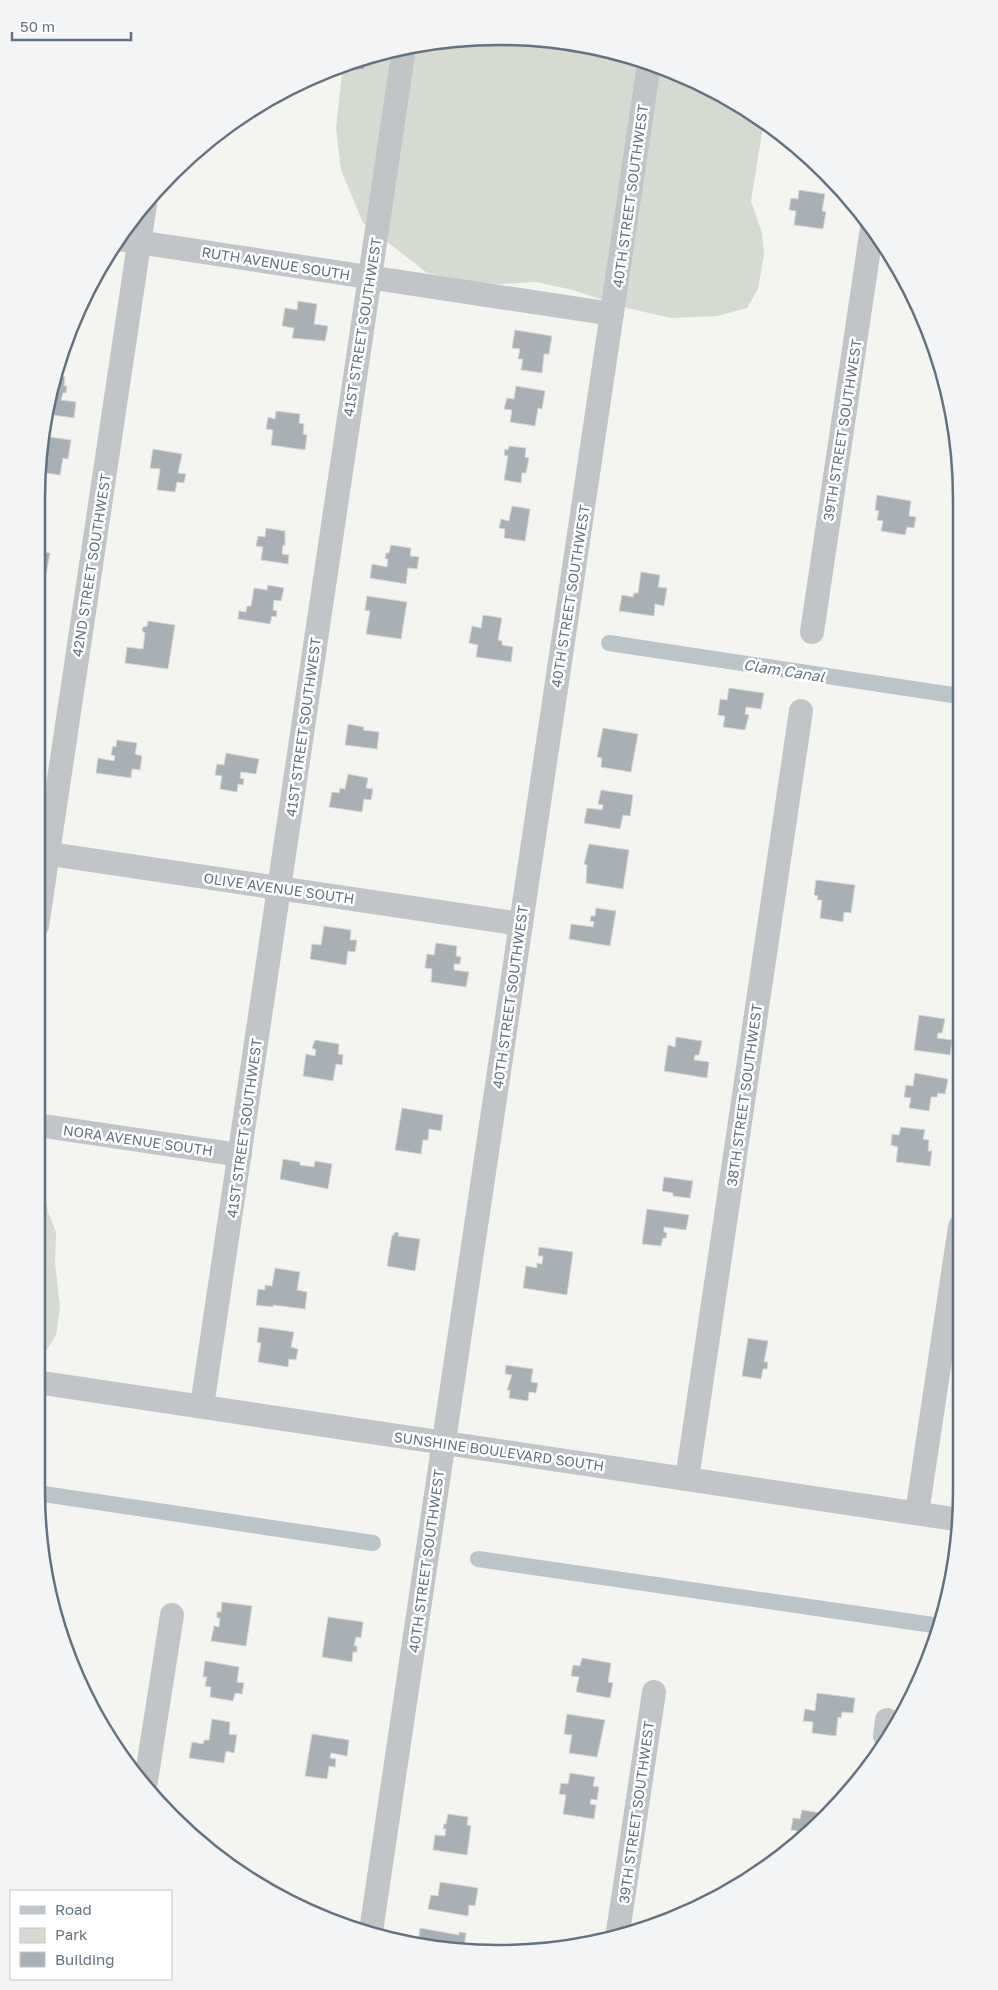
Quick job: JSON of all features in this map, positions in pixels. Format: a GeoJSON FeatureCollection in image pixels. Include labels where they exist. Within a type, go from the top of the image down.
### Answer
{"type":"FeatureCollection","features":[{"type":"Feature","properties":{"kind":"street","name":"41ST STREET SOUTHWEST"},"geometry":{"type":"LineString","coordinates":[[202,1406],[403,55]]}},
{"type":"Feature","properties":{"kind":"street","name":"40TH STREET SOUTHWEST"},"geometry":{"type":"LineString","coordinates":[[372,1927],[648,70]]}},
{"type":"Feature","properties":{"kind":"street","name":"39TH STREET SOUTHWEST"},"geometry":{"type":"LineString","coordinates":[[812,632],[870,239]]}},
{"type":"Feature","properties":{"kind":"street","name":"RUTH AVENUE SOUTH"},"geometry":{"type":"LineString","coordinates":[[129,241],[612,314]]}},
{"type":"Feature","properties":{"kind":"street","name":"42ND STREET SOUTHWEST"},"geometry":{"type":"LineString","coordinates":[[45,832],[129,241]]}},
{"type":"Feature","properties":{"kind":"street","name":"38TH STREET SOUTHWEST"},"geometry":{"type":"LineString","coordinates":[[687,1479],[801,710]]}},
{"type":"Feature","properties":{"kind":"street","name":"OLIVE AVENUE SOUTH"},"geometry":{"type":"LineString","coordinates":[[45,853],[520,924]]}},
{"type":"Feature","properties":{"kind":"street","name":"NORA AVENUE SOUTH"},"geometry":{"type":"LineString","coordinates":[[45,1126],[240,1155]]}},
{"type":"Feature","properties":{"kind":"street"},"geometry":{"type":"LineString","coordinates":[[917,1513],[953,1274]]}},
{"type":"Feature","properties":{"kind":"street","name":"SUNSHINE BOULEVARD SOUTH"},"geometry":{"type":"LineString","coordinates":[[45,1383],[952,1519]]}},
{"type":"Feature","properties":{"kind":"street"},"geometry":{"type":"LineString","coordinates":[[147,1777],[172,1615]]}},
{"type":"Feature","properties":{"kind":"street","name":"39TH STREET SOUTHWEST"},"geometry":{"type":"LineString","coordinates":[[618,1930],[654,1692]]}},
{"type":"Feature","properties":{"kind":"green space"},"geometry":{"type":"Polygon","coordinates":[[[469,46],[529,46],[588,54],[617,60],[645,69],[700,92],[726,106],[763,130],[751,201],[762,233],[764,254],[758,289],[747,308],[717,316],[671,318],[627,308],[573,290],[536,282],[475,283],[427,273],[363,223],[341,170],[336,128],[342,73],[381,60],[410,54],[469,46]]]}},
{"type":"Feature","properties":{"kind":"green space"},"geometry":{"type":"Polygon","coordinates":[[[45,1194],[48,1212],[56,1232],[55,1263],[60,1307],[56,1335],[45,1353],[45,1194]]]}},
{"type":"Feature","properties":{"kind":"building"},"geometry":{"type":"Polygon","coordinates":[[[365,65],[364,70],[354,69],[365,65]]]}},
{"type":"Feature","properties":{"kind":"building"},"geometry":{"type":"Polygon","coordinates":[[[799,190],[825,194],[822,211],[826,212],[823,229],[794,225],[796,211],[789,210],[791,198],[798,199],[799,190]]]}},
{"type":"Feature","properties":{"kind":"building"},"geometry":{"type":"Polygon","coordinates":[[[298,301],[317,304],[314,324],[328,326],[325,341],[292,338],[294,328],[282,326],[285,308],[297,310],[298,301]]]}},
{"type":"Feature","properties":{"kind":"building"},"geometry":{"type":"Polygon","coordinates":[[[515,330],[552,336],[549,354],[544,354],[542,373],[521,370],[523,359],[518,359],[520,349],[512,348],[515,330]]]}},
{"type":"Feature","properties":{"kind":"building"},"geometry":{"type":"Polygon","coordinates":[[[61,376],[65,377],[64,386],[67,386],[66,393],[63,393],[61,400],[76,402],[74,418],[53,415],[61,376]]]}},
{"type":"Feature","properties":{"kind":"building"},"geometry":{"type":"Polygon","coordinates":[[[516,386],[545,391],[542,409],[538,408],[535,426],[510,422],[512,410],[504,409],[507,398],[514,399],[516,386]]]}},
{"type":"Feature","properties":{"kind":"building"},"geometry":{"type":"Polygon","coordinates":[[[276,411],[300,414],[299,423],[304,424],[303,434],[307,435],[305,450],[271,445],[273,430],[266,429],[268,417],[275,419],[276,411]]]}},
{"type":"Feature","properties":{"kind":"building"},"geometry":{"type":"Polygon","coordinates":[[[50,437],[71,440],[68,459],[63,458],[60,475],[46,473],[50,437]]]}},
{"type":"Feature","properties":{"kind":"building"},"geometry":{"type":"Polygon","coordinates":[[[509,446],[526,448],[525,457],[529,458],[526,473],[522,473],[521,483],[504,480],[508,456],[504,455],[505,449],[508,450],[509,446]]]}},
{"type":"Feature","properties":{"kind":"building"},"geometry":{"type":"Polygon","coordinates":[[[153,449],[182,454],[178,473],[186,474],[184,483],[177,482],[175,492],[157,490],[160,469],[150,468],[153,449]]]}},
{"type":"Feature","properties":{"kind":"building"},"geometry":{"type":"Polygon","coordinates":[[[877,495],[911,501],[909,516],[916,517],[914,528],[907,527],[905,535],[881,531],[883,521],[877,520],[879,511],[875,510],[877,495]]]}},
{"type":"Feature","properties":{"kind":"building"},"geometry":{"type":"Polygon","coordinates":[[[512,506],[530,509],[525,541],[504,538],[505,529],[499,528],[501,519],[509,521],[512,506]]]}},
{"type":"Feature","properties":{"kind":"building"},"geometry":{"type":"Polygon","coordinates":[[[266,528],[285,531],[285,546],[283,545],[282,554],[289,555],[288,564],[261,560],[263,547],[256,546],[258,536],[265,537],[266,528]]]}},
{"type":"Feature","properties":{"kind":"building"},"geometry":{"type":"Polygon","coordinates":[[[391,545],[411,548],[410,556],[419,557],[417,569],[408,568],[406,584],[370,578],[372,564],[387,567],[388,559],[385,559],[386,553],[389,553],[391,545]]]}},
{"type":"Feature","properties":{"kind":"building"},"geometry":{"type":"Polygon","coordinates":[[[45,553],[50,553],[45,575],[45,553]]]}},
{"type":"Feature","properties":{"kind":"building"},"geometry":{"type":"Polygon","coordinates":[[[641,572],[660,575],[658,587],[667,588],[664,606],[655,604],[654,616],[619,611],[622,595],[633,597],[634,593],[638,593],[641,572]]]}},
{"type":"Feature","properties":{"kind":"building"},"geometry":{"type":"Polygon","coordinates":[[[268,585],[284,588],[281,601],[274,600],[273,610],[277,611],[276,617],[272,616],[270,624],[238,619],[239,611],[246,612],[247,606],[251,606],[254,588],[267,590],[268,585]]]}},
{"type":"Feature","properties":{"kind":"building"},"geometry":{"type":"Polygon","coordinates":[[[367,596],[407,602],[401,639],[366,634],[370,611],[365,610],[367,596]]]}},
{"type":"Feature","properties":{"kind":"building"},"geometry":{"type":"Polygon","coordinates":[[[483,615],[502,618],[498,640],[502,641],[502,645],[513,647],[511,662],[476,657],[478,645],[469,643],[472,626],[481,628],[483,615]]]}},
{"type":"Feature","properties":{"kind":"building"},"geometry":{"type":"Polygon","coordinates":[[[148,621],[175,625],[168,669],[125,663],[127,647],[143,649],[145,633],[142,631],[143,627],[147,626],[148,621]]]}},
{"type":"Feature","properties":{"kind":"building"},"geometry":{"type":"Polygon","coordinates":[[[729,688],[764,693],[761,709],[746,707],[745,714],[749,715],[745,730],[723,727],[725,716],[718,715],[720,699],[727,700],[729,688]]]}},
{"type":"Feature","properties":{"kind":"building"},"geometry":{"type":"Polygon","coordinates":[[[348,724],[364,727],[363,730],[379,732],[377,749],[345,745],[348,724]]]}},
{"type":"Feature","properties":{"kind":"building"},"geometry":{"type":"Polygon","coordinates":[[[603,728],[638,734],[631,772],[601,767],[602,758],[597,757],[603,728]]]}},
{"type":"Feature","properties":{"kind":"building"},"geometry":{"type":"Polygon","coordinates":[[[117,740],[137,743],[135,754],[142,756],[140,770],[132,769],[131,778],[96,773],[98,758],[114,761],[115,756],[111,755],[113,746],[116,747],[117,740]]]}},
{"type":"Feature","properties":{"kind":"building"},"geometry":{"type":"Polygon","coordinates":[[[226,753],[259,759],[256,774],[241,772],[240,778],[244,779],[243,785],[238,784],[237,792],[220,789],[222,776],[215,775],[217,764],[224,765],[226,753]]]}},
{"type":"Feature","properties":{"kind":"building"},"geometry":{"type":"Polygon","coordinates":[[[348,774],[368,778],[366,788],[373,789],[371,800],[364,799],[362,812],[329,807],[332,792],[339,793],[340,788],[345,789],[348,774]]]}},
{"type":"Feature","properties":{"kind":"building"},"geometry":{"type":"Polygon","coordinates":[[[601,790],[633,795],[630,816],[623,815],[620,829],[584,823],[587,808],[602,810],[603,805],[598,804],[601,790]]]}},
{"type":"Feature","properties":{"kind":"building"},"geometry":{"type":"Polygon","coordinates":[[[589,844],[629,850],[623,889],[586,883],[587,865],[584,864],[589,844]]]}},
{"type":"Feature","properties":{"kind":"building"},"geometry":{"type":"Polygon","coordinates":[[[816,880],[855,885],[851,913],[844,912],[843,922],[820,918],[822,900],[817,900],[818,896],[814,895],[816,880]]]}},
{"type":"Feature","properties":{"kind":"building"},"geometry":{"type":"Polygon","coordinates":[[[596,908],[616,911],[610,946],[569,939],[571,924],[593,927],[594,922],[590,921],[591,916],[595,916],[596,908]]]}},
{"type":"Feature","properties":{"kind":"building"},"geometry":{"type":"Polygon","coordinates":[[[324,926],[351,930],[350,940],[357,940],[355,952],[348,951],[346,965],[310,959],[312,944],[321,945],[324,926]]]}},
{"type":"Feature","properties":{"kind":"building"},"geometry":{"type":"Polygon","coordinates":[[[436,943],[457,946],[456,956],[461,957],[460,964],[454,964],[454,970],[469,972],[466,987],[431,982],[432,969],[425,968],[427,954],[434,955],[436,943]]]}},
{"type":"Feature","properties":{"kind":"building"},"geometry":{"type":"Polygon","coordinates":[[[919,1015],[945,1019],[942,1033],[938,1033],[937,1038],[952,1040],[950,1055],[914,1050],[919,1015]]]}},
{"type":"Feature","properties":{"kind":"building"},"geometry":{"type":"Polygon","coordinates":[[[676,1037],[702,1041],[699,1055],[695,1055],[694,1060],[709,1062],[707,1078],[664,1071],[668,1045],[675,1047],[676,1037]]]}},
{"type":"Feature","properties":{"kind":"building"},"geometry":{"type":"Polygon","coordinates":[[[315,1040],[339,1044],[338,1054],[343,1055],[342,1065],[336,1064],[333,1081],[303,1076],[306,1054],[315,1056],[316,1050],[312,1048],[315,1040]]]}},
{"type":"Feature","properties":{"kind":"building"},"geometry":{"type":"Polygon","coordinates":[[[915,1073],[948,1079],[945,1094],[938,1093],[937,1097],[931,1097],[929,1111],[909,1108],[911,1098],[904,1097],[906,1085],[913,1086],[915,1073]]]}},
{"type":"Feature","properties":{"kind":"building"},"geometry":{"type":"Polygon","coordinates":[[[402,1108],[443,1115],[441,1131],[429,1129],[428,1140],[423,1140],[421,1154],[395,1150],[402,1108]]]}},
{"type":"Feature","properties":{"kind":"building"},"geometry":{"type":"Polygon","coordinates":[[[901,1127],[925,1130],[923,1139],[929,1140],[928,1151],[932,1151],[930,1166],[896,1162],[898,1147],[891,1145],[892,1134],[899,1135],[901,1127]]]}},
{"type":"Feature","properties":{"kind":"building"},"geometry":{"type":"Polygon","coordinates":[[[283,1159],[300,1162],[300,1165],[314,1167],[315,1161],[332,1164],[328,1189],[280,1179],[283,1159]]]}},
{"type":"Feature","properties":{"kind":"building"},"geometry":{"type":"Polygon","coordinates":[[[664,1177],[693,1181],[690,1198],[673,1196],[673,1193],[662,1191],[664,1177]]]}},
{"type":"Feature","properties":{"kind":"building"},"geometry":{"type":"Polygon","coordinates":[[[647,1209],[689,1215],[686,1230],[664,1227],[664,1232],[667,1233],[666,1238],[663,1238],[661,1246],[642,1244],[647,1209]]]}},
{"type":"Feature","properties":{"kind":"building"},"geometry":{"type":"Polygon","coordinates":[[[395,1232],[399,1233],[398,1236],[420,1239],[415,1271],[387,1266],[392,1235],[395,1232]]]}},
{"type":"Feature","properties":{"kind":"building"},"geometry":{"type":"Polygon","coordinates":[[[539,1247],[573,1252],[567,1295],[523,1288],[526,1266],[537,1268],[537,1263],[542,1264],[543,1256],[538,1256],[539,1247]]]}},
{"type":"Feature","properties":{"kind":"building"},"geometry":{"type":"Polygon","coordinates":[[[275,1268],[300,1272],[297,1290],[307,1292],[305,1309],[256,1305],[258,1289],[265,1290],[265,1285],[272,1286],[275,1268]]]}},
{"type":"Feature","properties":{"kind":"building"},"geometry":{"type":"Polygon","coordinates":[[[259,1327],[294,1332],[291,1347],[298,1349],[296,1360],[289,1359],[288,1367],[258,1362],[261,1343],[257,1342],[259,1327]]]}},
{"type":"Feature","properties":{"kind":"building"},"geometry":{"type":"Polygon","coordinates":[[[748,1338],[768,1341],[764,1362],[768,1362],[767,1369],[763,1369],[761,1379],[742,1376],[748,1338]]]}},
{"type":"Feature","properties":{"kind":"building"},"geometry":{"type":"Polygon","coordinates":[[[506,1365],[533,1369],[531,1382],[538,1383],[536,1393],[529,1392],[528,1401],[509,1398],[510,1390],[507,1390],[512,1375],[505,1374],[506,1365]]]}},
{"type":"Feature","properties":{"kind":"building"},"geometry":{"type":"Polygon","coordinates":[[[222,1602],[252,1606],[246,1646],[211,1641],[214,1626],[219,1627],[220,1618],[217,1618],[217,1612],[221,1612],[222,1602]]]}},
{"type":"Feature","properties":{"kind":"building"},"geometry":{"type":"Polygon","coordinates":[[[328,1617],[363,1622],[361,1638],[356,1637],[354,1646],[357,1646],[357,1652],[353,1652],[352,1662],[322,1657],[328,1617]]]}},
{"type":"Feature","properties":{"kind":"building"},"geometry":{"type":"Polygon","coordinates":[[[582,1658],[611,1663],[608,1682],[613,1683],[610,1698],[576,1692],[579,1677],[571,1676],[573,1665],[580,1666],[582,1658]]]}},
{"type":"Feature","properties":{"kind":"building"},"geometry":{"type":"Polygon","coordinates":[[[205,1661],[239,1667],[237,1682],[244,1683],[242,1694],[235,1693],[233,1701],[210,1697],[211,1687],[205,1686],[207,1677],[203,1677],[205,1661]]]}},
{"type":"Feature","properties":{"kind":"building"},"geometry":{"type":"Polygon","coordinates":[[[817,1693],[855,1698],[853,1713],[842,1712],[841,1718],[838,1717],[836,1736],[812,1733],[813,1722],[803,1721],[805,1709],[815,1711],[817,1693]]]}},
{"type":"Feature","properties":{"kind":"building"},"geometry":{"type":"Polygon","coordinates":[[[567,1714],[605,1720],[597,1757],[569,1753],[572,1735],[564,1734],[567,1714]]]}},
{"type":"Feature","properties":{"kind":"building"},"geometry":{"type":"Polygon","coordinates":[[[212,1719],[230,1722],[229,1734],[237,1735],[234,1753],[226,1751],[224,1763],[189,1758],[192,1742],[203,1744],[204,1740],[209,1740],[212,1719]]]}},
{"type":"Feature","properties":{"kind":"building"},"geometry":{"type":"Polygon","coordinates":[[[312,1734],[349,1740],[347,1756],[331,1753],[330,1758],[336,1759],[335,1767],[329,1766],[327,1779],[305,1776],[312,1734]]]}},
{"type":"Feature","properties":{"kind":"building"},"geometry":{"type":"Polygon","coordinates":[[[570,1773],[595,1777],[593,1786],[599,1787],[597,1800],[591,1799],[590,1804],[596,1805],[594,1819],[563,1814],[566,1795],[559,1794],[561,1783],[568,1784],[570,1773]]]}},
{"type":"Feature","properties":{"kind":"building"},"geometry":{"type":"Polygon","coordinates":[[[802,1810],[819,1813],[798,1832],[791,1830],[793,1818],[800,1819],[802,1810]]]}},
{"type":"Feature","properties":{"kind":"building"},"geometry":{"type":"Polygon","coordinates":[[[448,1814],[468,1817],[467,1825],[471,1826],[467,1855],[433,1850],[435,1835],[445,1836],[446,1829],[443,1829],[448,1814]]]}},
{"type":"Feature","properties":{"kind":"building"},"geometry":{"type":"Polygon","coordinates":[[[440,1882],[478,1888],[475,1906],[469,1905],[468,1916],[428,1909],[431,1895],[438,1896],[440,1882]]]}},
{"type":"Feature","properties":{"kind":"building"},"geometry":{"type":"Polygon","coordinates":[[[420,1928],[459,1935],[459,1932],[466,1933],[464,1944],[419,1937],[420,1928]]]}},
{"type":"Feature","properties":{"kind":"waterway","name":"Clam Canal"},"geometry":{"type":"LineString","coordinates":[[609,643],[953,695]]}},
{"type":"Feature","properties":{"kind":"waterway"},"geometry":{"type":"LineString","coordinates":[[45,1494],[373,1543]]}},
{"type":"Feature","properties":{"kind":"waterway"},"geometry":{"type":"LineString","coordinates":[[478,1559],[933,1625]]}}]}
